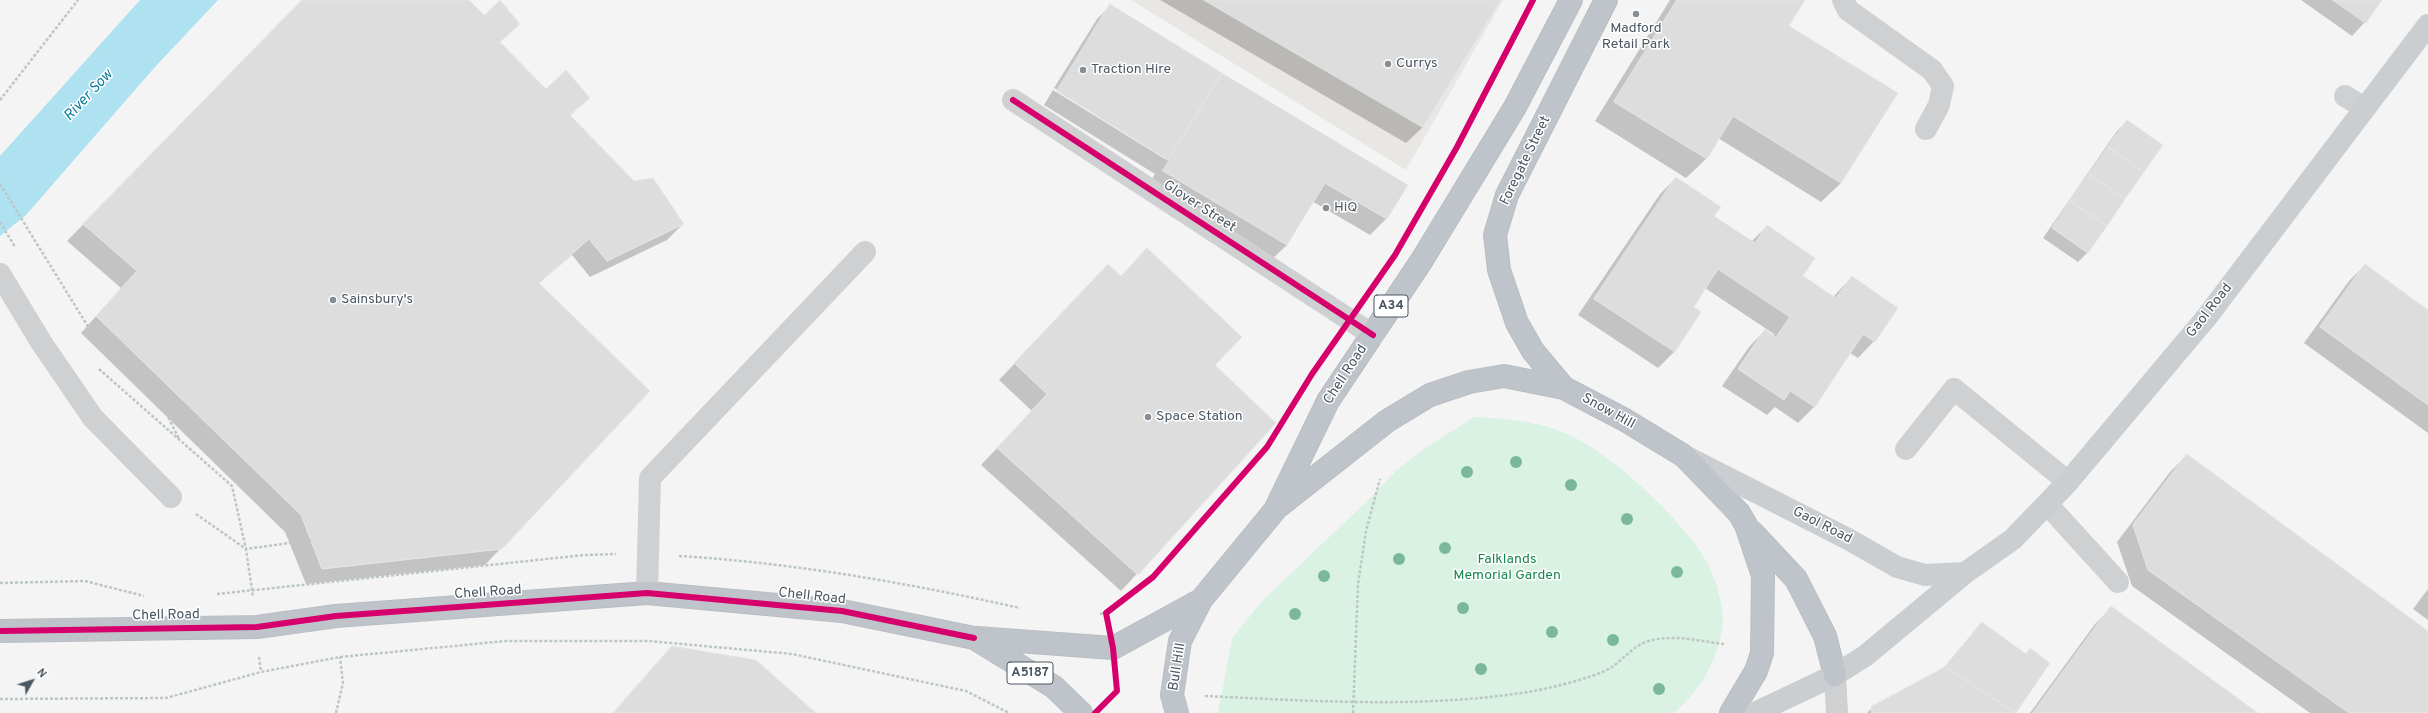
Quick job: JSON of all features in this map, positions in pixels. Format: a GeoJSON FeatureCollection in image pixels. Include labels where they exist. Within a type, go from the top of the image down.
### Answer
{"type":"FeatureCollection","features":[{"type":"Feature","properties":{"kind":"highway","name":"Chell Road"},"geometry":{"type":"LineString","coordinates":[[1201,600],[1275,510],[1328,401],[1422,260],[1515,107],[1571,0]]}},
{"type":"Feature","properties":{"kind":"highway","name":"Foregate Street"},"geometry":{"type":"LineString","coordinates":[[1564,388],[1533,351],[1517,323],[1499,270],[1495,235],[1507,195],[1606,0]]}},
{"type":"Feature","properties":{"kind":"highway","name":"Snow Hill"},"geometry":{"type":"LineString","coordinates":[[1275,510],[1387,421],[1430,395],[1469,382],[1504,376],[1564,388],[1625,420],[1684,456],[1739,512],[1746,525],[1763,576],[1762,653],[1756,671],[1731,713]]}},
{"type":"Feature","properties":{"kind":"highway"},"geometry":{"type":"LineString","coordinates":[[1746,525],[1796,579],[1825,636],[1835,675]]}},
{"type":"Feature","properties":{"kind":"highway","name":"Chell Road"},"geometry":{"type":"LineString","coordinates":[[0,631],[257,627],[336,616],[647,593],[842,611],[974,638],[1054,687],[1081,713]]}},
{"type":"Feature","properties":{"kind":"highway"},"geometry":{"type":"LineString","coordinates":[[1113,648],[1201,600]]}},
{"type":"Feature","properties":{"kind":"highway","name":"Bull Hill"},"geometry":{"type":"LineString","coordinates":[[1177,713],[1172,695],[1180,641],[1201,600]]}},
{"type":"Feature","properties":{"kind":"highway","name":"A5187"},"geometry":{"type":"LineString","coordinates":[[974,638],[1113,648]]}},
{"type":"Feature","properties":{"kind":"main road","name":"Gaol Road"},"geometry":{"type":"LineString","coordinates":[[1755,713],[1835,675],[1865,656],[1965,573],[2013,539],[2068,482],[2206,318],[2428,25]]}},
{"type":"Feature","properties":{"kind":"main road","name":"Gaol Road"},"geometry":{"type":"LineString","coordinates":[[1684,456],[1848,539],[1897,567],[1926,575],[1965,573]]}},
{"type":"Feature","properties":{"kind":"street"},"geometry":{"type":"LineString","coordinates":[[1842,0],[1848,10],[1932,70],[1943,86],[1939,105],[1926,129]]}},
{"type":"Feature","properties":{"kind":"street"},"geometry":{"type":"LineString","coordinates":[[2345,96],[2364,108]]}},
{"type":"Feature","properties":{"kind":"street","name":"Glover Street"},"geometry":{"type":"LineString","coordinates":[[1013,100],[1372,335]]}},
{"type":"Feature","properties":{"kind":"street"},"geometry":{"type":"LineString","coordinates":[[647,593],[650,478],[865,252]]}},
{"type":"Feature","properties":{"kind":"street"},"geometry":{"type":"LineString","coordinates":[[0,274],[42,342],[93,418],[171,497]]}},
{"type":"Feature","properties":{"kind":"street"},"geometry":{"type":"LineString","coordinates":[[1906,449],[1954,389],[2068,482]]}},
{"type":"Feature","properties":{"kind":"street"},"geometry":{"type":"LineString","coordinates":[[2047,504],[2118,582]]}},
{"type":"Feature","properties":{"kind":"street"},"geometry":{"type":"LineString","coordinates":[[1835,675],[1837,713]]}},
{"type":"Feature","properties":{"kind":"path"},"geometry":{"type":"LineString","coordinates":[[0,100],[78,0]]}},
{"type":"Feature","properties":{"kind":"path"},"geometry":{"type":"LineString","coordinates":[[0,184],[92,333],[157,395],[180,441]]}},
{"type":"Feature","properties":{"kind":"path"},"geometry":{"type":"LineString","coordinates":[[146,411],[232,486],[246,549],[257,627],[261,672]]}},
{"type":"Feature","properties":{"kind":"path"},"geometry":{"type":"LineString","coordinates":[[1353,713],[1358,584],[1366,530],[1380,479]]}},
{"type":"Feature","properties":{"kind":"path"},"geometry":{"type":"LineString","coordinates":[[171,497],[246,549],[312,540]]}},
{"type":"Feature","properties":{"kind":"path"},"geometry":{"type":"LineString","coordinates":[[1112,609],[1106,613],[1113,648]]}},
{"type":"Feature","properties":{"kind":"path"},"geometry":{"type":"LineString","coordinates":[[1205,696],[1353,704],[1399,703],[1536,690],[1612,667],[1636,646],[1649,641],[1678,638],[1724,644]]}},
{"type":"Feature","properties":{"kind":"path"},"geometry":{"type":"LineString","coordinates":[[0,699],[166,698],[261,672],[340,657],[506,641],[657,642],[792,654],[966,691],[1009,713]]}},
{"type":"Feature","properties":{"kind":"path"},"geometry":{"type":"LineString","coordinates":[[336,713],[343,683],[340,657]]}},
{"type":"Feature","properties":{"kind":"shaded area"},"geometry":{"type":"Polygon","coordinates":[[[1131,0],[1503,0],[1406,170],[1131,0]]]}},
{"type":"Feature","properties":{"kind":"green space","name":"Falklands Memorial Garden"},"geometry":{"type":"Polygon","coordinates":[[[1474,417],[1542,425],[1565,433],[1587,444],[1616,465],[1644,489],[1663,507],[1694,542],[1714,578],[1723,613],[1723,622],[1718,648],[1713,660],[1700,684],[1692,694],[1674,713],[1218,713],[1232,639],[1262,601],[1364,504],[1396,471],[1421,451],[1474,417]]]}},
{"type":"Feature","properties":{"kind":"water","name":"River Sow"},"geometry":{"type":"Polygon","coordinates":[[[140,0],[218,0],[155,67],[26,215],[0,236],[0,156],[140,0]]]}},
{"type":"Feature","properties":{"kind":"building","name":"Sainsbury's"},"geometry":{"type":"Polygon","coordinates":[[[302,0],[469,0],[485,16],[500,0],[520,24],[500,42],[546,89],[566,70],[590,98],[570,115],[634,181],[653,178],[684,224],[607,261],[589,239],[539,283],[650,391],[502,549],[322,569],[301,515],[96,316],[137,271],[83,224],[302,0]]]}},
{"type":"Feature","properties":{"kind":"building","name":"Currys"},"geometry":{"type":"Polygon","coordinates":[[[1204,0],[1501,0],[1423,127],[1204,0]]]}},
{"type":"Feature","properties":{"kind":"building"},"geometry":{"type":"Polygon","coordinates":[[[1677,0],[1805,0],[1789,26],[1898,93],[1841,183],[1733,116],[1707,159],[1614,102],[1677,0]]]}},
{"type":"Feature","properties":{"kind":"building"},"geometry":{"type":"Polygon","coordinates":[[[2333,0],[2382,0],[2366,23],[2333,0]]]}},
{"type":"Feature","properties":{"kind":"building"},"geometry":{"type":"Polygon","coordinates":[[[1110,4],[1222,73],[1168,160],[1057,91],[1110,4]]]}},
{"type":"Feature","properties":{"kind":"building"},"geometry":{"type":"Polygon","coordinates":[[[1222,73],[1408,185],[1387,219],[1325,183],[1287,245],[1163,171],[1222,73]]]}},
{"type":"Feature","properties":{"kind":"building"},"geometry":{"type":"Polygon","coordinates":[[[2127,120],[2163,145],[2144,172],[2108,147],[2127,120]]]}},
{"type":"Feature","properties":{"kind":"building"},"geometry":{"type":"Polygon","coordinates":[[[2108,147],[2144,172],[2125,199],[2089,174],[2108,147]]]}},
{"type":"Feature","properties":{"kind":"building"},"geometry":{"type":"Polygon","coordinates":[[[2089,174],[2125,199],[2107,226],[2070,201],[2089,174]]]}},
{"type":"Feature","properties":{"kind":"building"},"geometry":{"type":"Polygon","coordinates":[[[1676,177],[1721,207],[1714,216],[1755,243],[1767,225],[1815,258],[1803,276],[1836,298],[1852,276],[1898,308],[1875,342],[1863,334],[1815,407],[1790,391],[1784,400],[1738,369],[1765,329],[1776,337],[1790,317],[1718,269],[1694,307],[1701,312],[1675,352],[1594,299],[1676,177]]]}},
{"type":"Feature","properties":{"kind":"building"},"geometry":{"type":"Polygon","coordinates":[[[2070,201],[2107,226],[2088,253],[2052,228],[2070,201]]]}},
{"type":"Feature","properties":{"kind":"building","name":"Space Station"},"geometry":{"type":"Polygon","coordinates":[[[1147,248],[1242,337],[1215,365],[1276,423],[1138,575],[997,448],[1047,394],[1014,363],[1108,264],[1121,276],[1147,248]]]}},
{"type":"Feature","properties":{"kind":"building"},"geometry":{"type":"Polygon","coordinates":[[[2365,264],[2428,310],[2428,405],[2320,327],[2365,264]]]}},
{"type":"Feature","properties":{"kind":"building"},"geometry":{"type":"Polygon","coordinates":[[[2187,454],[2428,631],[2428,713],[2349,713],[2148,570],[2133,525],[2187,454]]]}},
{"type":"Feature","properties":{"kind":"building"},"geometry":{"type":"Polygon","coordinates":[[[2111,606],[2258,713],[2033,713],[2111,606]]]}},
{"type":"Feature","properties":{"kind":"building"},"geometry":{"type":"Polygon","coordinates":[[[1982,622],[2026,654],[2030,648],[2050,663],[2016,713],[1945,667],[1982,622]]]}},
{"type":"Feature","properties":{"kind":"building"},"geometry":{"type":"Polygon","coordinates":[[[672,646],[756,660],[816,713],[613,713],[672,646]]]}},
{"type":"Feature","properties":{"kind":"building"},"geometry":{"type":"Polygon","coordinates":[[[1945,667],[2015,713],[1872,713],[1871,707],[1945,667]]]}},
{"type":"Feature","properties":{"kind":"cycle path"},"geometry":{"type":"LineString","coordinates":[[1095,713],[1117,691],[1113,648],[1106,613],[1153,577],[1267,447],[1312,374],[1395,255],[1457,147],[1533,0]]}},
{"type":"Feature","properties":{"kind":"cycle path"},"geometry":{"type":"LineString","coordinates":[[1013,100],[1373,335]]}},
{"type":"Feature","properties":{"kind":"cycle path"},"geometry":{"type":"LineString","coordinates":[[0,631],[257,627],[336,616],[647,593],[842,611],[974,638]]}},
{"type":"Feature","properties":{"kind":"place","name":"Madford Retail Park"},"geometry":{"type":"Point","coordinates":[1636,14]}},
{"type":"Feature","properties":{"kind":"place","name":"Currys"},"geometry":{"type":"Point","coordinates":[1388,64]}},
{"type":"Feature","properties":{"kind":"place","name":"Traction Hire"},"geometry":{"type":"Point","coordinates":[1083,70]}},
{"type":"Feature","properties":{"kind":"place","name":"HiQ"},"geometry":{"type":"Point","coordinates":[1326,208]}},
{"type":"Feature","properties":{"kind":"place","name":"Sainsbury's"},"geometry":{"type":"Point","coordinates":[333,300]}},
{"type":"Feature","properties":{"kind":"place","name":"Space Station"},"geometry":{"type":"Point","coordinates":[1148,417]}}]}
